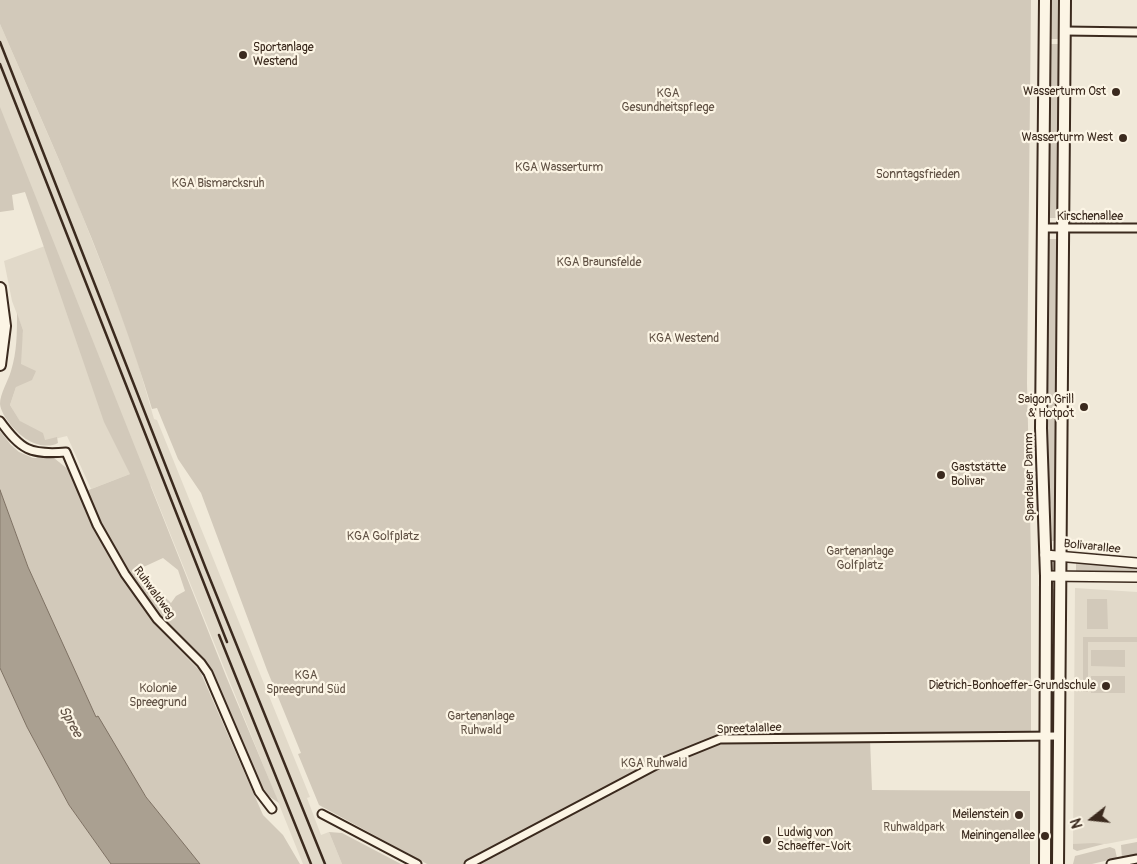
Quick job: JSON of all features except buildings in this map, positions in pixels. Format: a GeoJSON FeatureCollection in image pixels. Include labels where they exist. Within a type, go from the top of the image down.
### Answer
{"type":"FeatureCollection","features":[{"type":"Feature","properties":{"kind":"main road","name":"Spandauer Damm"},"geometry":{"type":"LineString","coordinates":[[1045,0],[1042,228],[1042,464],[1046,576],[1045,864]]}},
{"type":"Feature","properties":{"kind":"main road"},"geometry":{"type":"LineString","coordinates":[[1058,864],[1065,0]]}},
{"type":"Feature","properties":{"kind":"main road"},"geometry":{"type":"LineString","coordinates":[[0,288],[5,326],[0,365]]}},
{"type":"Feature","properties":{"kind":"street"},"geometry":{"type":"LineString","coordinates":[[1065,31],[1137,32]]}},
{"type":"Feature","properties":{"kind":"street","name":"Kirschenallee"},"geometry":{"type":"LineString","coordinates":[[1042,228],[1137,228]]}},
{"type":"Feature","properties":{"kind":"street","name":"Ruhwaldweg"},"geometry":{"type":"LineString","coordinates":[[0,421],[14,440],[23,448],[41,453],[66,452],[100,531],[126,574],[157,619],[201,663],[208,673],[259,792],[272,809]]}},
{"type":"Feature","properties":{"kind":"street","name":"Bolivarallee"},"geometry":{"type":"LineString","coordinates":[[1045,555],[1137,563]]}},
{"type":"Feature","properties":{"kind":"street"},"geometry":{"type":"LineString","coordinates":[[1046,576],[1137,578]]}},
{"type":"Feature","properties":{"kind":"street","name":"Spreetalallee"},"geometry":{"type":"LineString","coordinates":[[469,864],[658,764],[720,739],[1059,736]]}},
{"type":"Feature","properties":{"kind":"street"},"geometry":{"type":"LineString","coordinates":[[322,814],[417,864]]}},
{"type":"Feature","properties":{"kind":"street"},"geometry":{"type":"LineString","coordinates":[[1111,864],[1137,859]]}},
{"type":"Feature","properties":{"kind":"shaded area"},"geometry":{"type":"Polygon","coordinates":[[[0,24],[75,197],[133,346],[154,419],[157,420],[310,797],[307,798],[321,835],[329,832],[342,864],[303,864],[151,486],[130,474],[91,489],[67,436],[46,441],[26,431],[10,405],[16,387],[23,330],[12,301],[4,261],[45,246],[0,122],[0,24]]]}},
{"type":"Feature","properties":{"kind":"shaded area","name":"Dietrich-Bonhoeffer-Grundschule"},"geometry":{"type":"Polygon","coordinates":[[[1075,588],[1137,592],[1137,838],[1106,844],[1073,844],[1075,588]]]}},
{"type":"Feature","properties":{"kind":"green space"},"geometry":{"type":"Polygon","coordinates":[[[0,0],[1031,0],[1027,383],[1031,556],[1031,736],[870,739],[872,790],[1030,791],[1030,864],[427,864],[319,805],[298,754],[301,753],[267,670],[201,493],[178,459],[157,408],[152,409],[120,311],[62,167],[0,24],[0,0]]]}},
{"type":"Feature","properties":{"kind":"green space"},"geometry":{"type":"Polygon","coordinates":[[[1049,0],[1061,0],[1061,39],[1048,39],[1049,0]]]}},
{"type":"Feature","properties":{"kind":"green space"},"geometry":{"type":"Polygon","coordinates":[[[1048,44],[1060,44],[1059,218],[1047,218],[1048,44]]]}},
{"type":"Feature","properties":{"kind":"green space"},"geometry":{"type":"Polygon","coordinates":[[[0,107],[226,676],[279,803],[264,793],[209,669],[162,619],[139,589],[110,541],[94,508],[86,491],[130,474],[104,422],[25,192],[12,195],[14,210],[0,212],[0,107]],[[163,558],[137,570],[171,603],[176,596],[185,591],[178,570],[163,558]]]}},
{"type":"Feature","properties":{"kind":"green space"},"geometry":{"type":"Polygon","coordinates":[[[1047,239],[1059,239],[1056,541],[1052,541],[1051,506],[1046,489],[1047,239]]]}},
{"type":"Feature","properties":{"kind":"green space"},"geometry":{"type":"Polygon","coordinates":[[[17,313],[23,330],[21,364],[36,371],[32,380],[16,387],[10,405],[20,421],[43,433],[45,440],[57,437],[58,443],[54,445],[47,446],[24,438],[11,425],[1,409],[1,396],[11,371],[14,357],[17,313]]]}},
{"type":"Feature","properties":{"kind":"green space","name":"Kolonie Spreegrund"},"geometry":{"type":"Polygon","coordinates":[[[0,431],[19,452],[33,458],[54,458],[69,470],[91,524],[123,579],[155,625],[200,671],[263,815],[283,835],[300,864],[200,864],[170,829],[132,777],[96,717],[63,648],[28,567],[0,490],[0,431]]]}},
{"type":"Feature","properties":{"kind":"green space"},"geometry":{"type":"Polygon","coordinates":[[[1076,562],[1137,565],[1137,575],[1076,571],[1076,562]]]}},
{"type":"Feature","properties":{"kind":"green space"},"geometry":{"type":"Polygon","coordinates":[[[1050,589],[1056,589],[1055,725],[1049,725],[1050,589]]]}},
{"type":"Feature","properties":{"kind":"green space"},"geometry":{"type":"Polygon","coordinates":[[[1087,599],[1107,599],[1108,629],[1087,629],[1087,599]]]}},
{"type":"Feature","properties":{"kind":"green space"},"geometry":{"type":"Polygon","coordinates":[[[1083,637],[1137,637],[1137,642],[1088,642],[1088,692],[1083,692],[1083,637]]]}},
{"type":"Feature","properties":{"kind":"green space"},"geometry":{"type":"Polygon","coordinates":[[[1091,650],[1125,650],[1125,667],[1091,666],[1091,650]]]}},
{"type":"Feature","properties":{"kind":"green space"},"geometry":{"type":"Polygon","coordinates":[[[0,668],[27,727],[69,805],[111,864],[0,864],[0,668]]]}},
{"type":"Feature","properties":{"kind":"green space"},"geometry":{"type":"Polygon","coordinates":[[[1091,676],[1125,676],[1125,693],[1091,693],[1091,676]]]}},
{"type":"Feature","properties":{"kind":"green space"},"geometry":{"type":"Polygon","coordinates":[[[1050,748],[1054,748],[1054,856],[1049,856],[1050,748]]]}},
{"type":"Feature","properties":{"kind":"green space"},"geometry":{"type":"Polygon","coordinates":[[[329,832],[342,833],[401,864],[342,864],[329,832]]]}},
{"type":"Feature","properties":{"kind":"green space"},"geometry":{"type":"Polygon","coordinates":[[[1137,842],[1137,855],[1122,858],[1121,845],[1137,842]]]}},
{"type":"Feature","properties":{"kind":"green space"},"geometry":{"type":"Polygon","coordinates":[[[1073,844],[1104,844],[1077,851],[1073,849],[1073,844]]]}},
{"type":"Feature","properties":{"kind":"green space"},"geometry":{"type":"Polygon","coordinates":[[[1110,847],[1115,849],[1117,858],[1092,864],[1073,864],[1075,856],[1110,847]]]}},
{"type":"Feature","properties":{"kind":"water","name":"Spree"},"geometry":{"type":"Polygon","coordinates":[[[0,490],[28,567],[96,717],[98,716],[146,797],[200,864],[111,864],[69,805],[27,727],[0,668],[0,490]]]}},
{"type":"Feature","properties":{"kind":"railway"},"geometry":{"type":"LineString","coordinates":[[0,42],[206,569],[325,864]]}},
{"type":"Feature","properties":{"kind":"railway"},"geometry":{"type":"LineString","coordinates":[[0,64],[227,642]]}},
{"type":"Feature","properties":{"kind":"railway"},"geometry":{"type":"LineString","coordinates":[[219,635],[311,864]]}},
{"type":"Feature","properties":{"kind":"place","name":"Sportanlage Westend"},"geometry":{"type":"Point","coordinates":[243,55]}},
{"type":"Feature","properties":{"kind":"place","name":"Wasserturm Ost"},"geometry":{"type":"Point","coordinates":[1116,92]}},
{"type":"Feature","properties":{"kind":"place","name":"Wasserturm West"},"geometry":{"type":"Point","coordinates":[1123,138]}},
{"type":"Feature","properties":{"kind":"place","name":"Saigon Grill & Hotpot"},"geometry":{"type":"Point","coordinates":[1084,407]}},
{"type":"Feature","properties":{"kind":"place","name":"Gaststätte Bolivar"},"geometry":{"type":"Point","coordinates":[941,475]}},
{"type":"Feature","properties":{"kind":"place","name":"Dietrich-Bonhoeffer-Grundschule"},"geometry":{"type":"Point","coordinates":[1106,686]}},
{"type":"Feature","properties":{"kind":"place","name":"Meilenstein"},"geometry":{"type":"Point","coordinates":[1019,815]}},
{"type":"Feature","properties":{"kind":"place","name":"Meiningenallee"},"geometry":{"type":"Point","coordinates":[1045,836]}},
{"type":"Feature","properties":{"kind":"place","name":"Ludwig von Schaeffer-Voit"},"geometry":{"type":"Point","coordinates":[767,840]}},
{"type":"Feature","properties":{"kind":"park label","name":"KGA Gesundheitspflege"},"geometry":{"type":"Point","coordinates":[668,101]}},
{"type":"Feature","properties":{"kind":"park label","name":"KGA Wasserturm"},"geometry":{"type":"Point","coordinates":[559,168]}},
{"type":"Feature","properties":{"kind":"park label","name":"Sonntagsfrieden"},"geometry":{"type":"Point","coordinates":[918,175]}},
{"type":"Feature","properties":{"kind":"park label","name":"KGA Bismarcksruh"},"geometry":{"type":"Point","coordinates":[218,184]}},
{"type":"Feature","properties":{"kind":"park label","name":"KGA Braunsfelde"},"geometry":{"type":"Point","coordinates":[599,263]}},
{"type":"Feature","properties":{"kind":"park label","name":"KGA Westend"},"geometry":{"type":"Point","coordinates":[684,339]}},
{"type":"Feature","properties":{"kind":"park label","name":"KGA Golfplatz"},"geometry":{"type":"Point","coordinates":[383,537]}},
{"type":"Feature","properties":{"kind":"park label","name":"Gartenanlage Golfplatz"},"geometry":{"type":"Point","coordinates":[860,559]}},
{"type":"Feature","properties":{"kind":"park label","name":"KGA Spreegrund Süd"},"geometry":{"type":"Point","coordinates":[306,683]}},
{"type":"Feature","properties":{"kind":"park label","name":"Gartenanlage Ruhwald"},"geometry":{"type":"Point","coordinates":[481,724]}},
{"type":"Feature","properties":{"kind":"park label","name":"KGA Ruhwald"},"geometry":{"type":"Point","coordinates":[654,764]}},
{"type":"Feature","properties":{"kind":"park label","name":"Ruhwaldpark"},"geometry":{"type":"Point","coordinates":[914,828]}}]}
